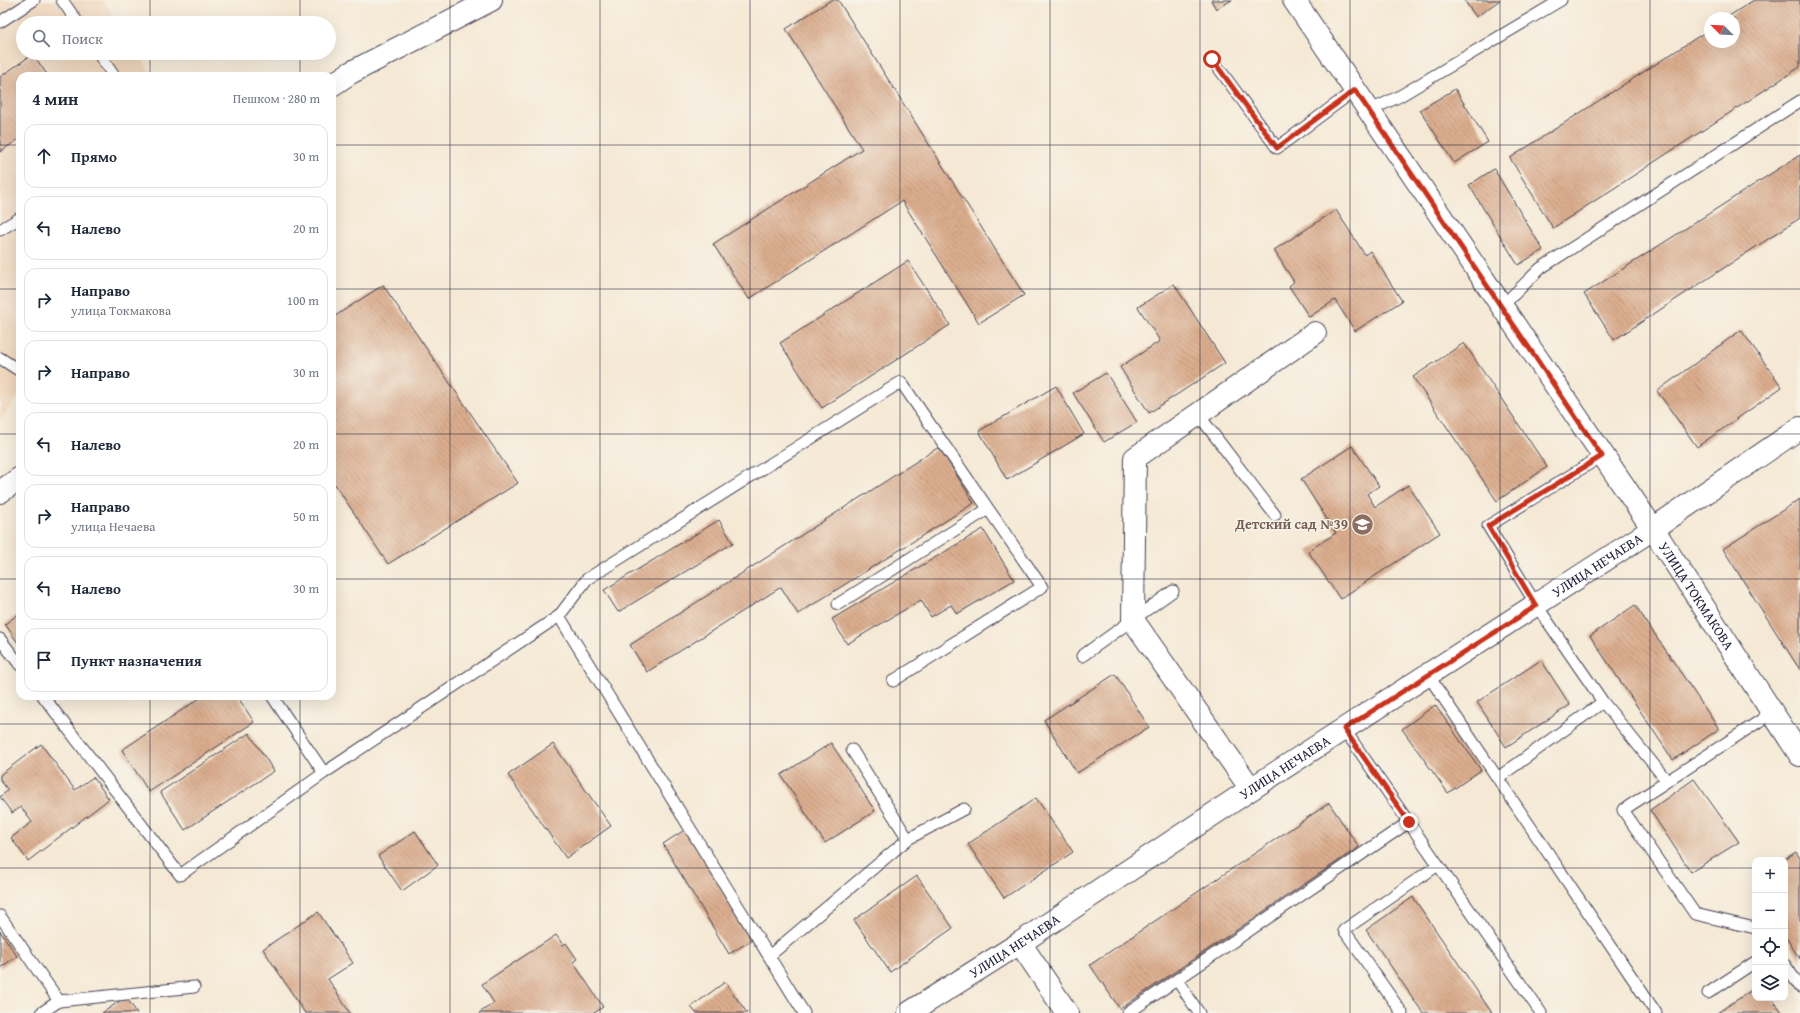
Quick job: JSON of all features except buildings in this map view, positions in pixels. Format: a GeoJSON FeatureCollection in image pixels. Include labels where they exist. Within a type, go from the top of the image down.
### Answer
{"type":"FeatureCollection","features":[{"type":"Feature","properties":{"kind":"street"},"geometry":{"type":"LineString","coordinates":[[336,82],[350,73],[491,0]]}},
{"type":"Feature","properties":{"kind":"street","name":"УЛИЦА ТОКМАКОВА"},"geometry":{"type":"LineString","coordinates":[[1294,0],[1602,456],[1653,529],[1800,756]]}},
{"type":"Feature","properties":{"kind":"street"},"geometry":{"type":"LineString","coordinates":[[1251,789],[1133,620],[1135,458],[1315,333]]}},
{"type":"Feature","properties":{"kind":"street","name":"УЛИЦА НЕЧАЕВА"},"geometry":{"type":"LineString","coordinates":[[909,1013],[1020,943],[1251,789],[1536,606],[1653,529],[1800,428]]}},
{"type":"Feature","properties":{"kind":"street"},"geometry":{"type":"LineString","coordinates":[[0,492],[16,481]]}},
{"type":"Feature","properties":{"kind":"street"},"geometry":{"type":"LineString","coordinates":[[1020,943],[1067,1013]]}},
{"type":"Feature","properties":{"kind":"lane"},"geometry":{"type":"LineString","coordinates":[[0,22],[34,0]]}},
{"type":"Feature","properties":{"kind":"lane"},"geometry":{"type":"LineString","coordinates":[[62,0],[73,16]]}},
{"type":"Feature","properties":{"kind":"lane"},"geometry":{"type":"LineString","coordinates":[[1369,111],[1400,96],[1561,0]]}},
{"type":"Feature","properties":{"kind":"lane"},"geometry":{"type":"LineString","coordinates":[[1212,59],[1277,148],[1355,90]]}},
{"type":"Feature","properties":{"kind":"lane"},"geometry":{"type":"LineString","coordinates":[[103,60],[111,72]]}},
{"type":"Feature","properties":{"kind":"lane"},"geometry":{"type":"LineString","coordinates":[[1502,306],[1541,268],[1800,101]]}},
{"type":"Feature","properties":{"kind":"lane"},"geometry":{"type":"LineString","coordinates":[[0,230],[16,220]]}},
{"type":"Feature","properties":{"kind":"lane"},"geometry":{"type":"LineString","coordinates":[[0,358],[16,368]]}},
{"type":"Feature","properties":{"kind":"lane"},"geometry":{"type":"LineString","coordinates":[[47,700],[180,875],[324,773],[559,616],[587,579],[901,382],[1042,587],[893,681]]}},
{"type":"Feature","properties":{"kind":"lane"},"geometry":{"type":"LineString","coordinates":[[1198,414],[1275,515]]}},
{"type":"Feature","properties":{"kind":"lane"},"geometry":{"type":"LineString","coordinates":[[1602,456],[1488,526],[1536,606],[1603,702],[1667,781]]}},
{"type":"Feature","properties":{"kind":"lane"},"geometry":{"type":"LineString","coordinates":[[838,604],[988,509]]}},
{"type":"Feature","properties":{"kind":"lane"},"geometry":{"type":"LineString","coordinates":[[1082,656],[1173,591]]}},
{"type":"Feature","properties":{"kind":"lane"},"geometry":{"type":"LineString","coordinates":[[559,616],[804,1013]]}},
{"type":"Feature","properties":{"kind":"lane"},"geometry":{"type":"LineString","coordinates":[[0,639],[16,660]]}},
{"type":"Feature","properties":{"kind":"lane"},"geometry":{"type":"LineString","coordinates":[[1428,675],[1656,1013]]}},
{"type":"Feature","properties":{"kind":"lane"},"geometry":{"type":"LineString","coordinates":[[275,700],[324,773]]}},
{"type":"Feature","properties":{"kind":"lane"},"geometry":{"type":"LineString","coordinates":[[1498,777],[1603,702]]}},
{"type":"Feature","properties":{"kind":"lane"},"geometry":{"type":"LineString","coordinates":[[1752,927],[1695,914],[1623,810],[1772,713]]}},
{"type":"Feature","properties":{"kind":"lane"},"geometry":{"type":"LineString","coordinates":[[1344,729],[1541,1013]]}},
{"type":"Feature","properties":{"kind":"lane"},"geometry":{"type":"LineString","coordinates":[[852,750],[908,839]]}},
{"type":"Feature","properties":{"kind":"lane"},"geometry":{"type":"LineString","coordinates":[[769,956],[908,839],[964,810]]}},
{"type":"Feature","properties":{"kind":"lane"},"geometry":{"type":"LineString","coordinates":[[1128,1013],[1409,822]]}},
{"type":"Feature","properties":{"kind":"lane"},"geometry":{"type":"LineString","coordinates":[[1402,1013],[1344,930],[1438,865]]}},
{"type":"Feature","properties":{"kind":"lane"},"geometry":{"type":"LineString","coordinates":[[0,916],[59,1001]]}},
{"type":"Feature","properties":{"kind":"lane"},"geometry":{"type":"LineString","coordinates":[[1708,993],[1752,964]]}},
{"type":"Feature","properties":{"kind":"lane"},"geometry":{"type":"LineString","coordinates":[[1788,969],[1800,987]]}},
{"type":"Feature","properties":{"kind":"lane"},"geometry":{"type":"LineString","coordinates":[[1177,980],[1199,1013]]}},
{"type":"Feature","properties":{"kind":"lane"},"geometry":{"type":"LineString","coordinates":[[41,1013],[59,1001],[194,987]]}},
{"type":"Feature","properties":{"kind":"shaded area"},"geometry":{"type":"Polygon","coordinates":[[[0,0],[103,0],[113,16],[16,16],[16,60],[143,60],[150,72],[16,72],[16,400],[0,420],[0,0]]]}},
{"type":"Feature","properties":{"kind":"place","name":"Детский сад №39"},"geometry":{"type":"Point","coordinates":[1363,524]}},
{"type":"Feature","properties":{"kind":"route"},"geometry":{"type":"LineString","coordinates":[[1212,59],[1277,148],[1355,90],[1602,456],[1488,526],[1536,606],[1344,729],[1409,822]]}}]}
